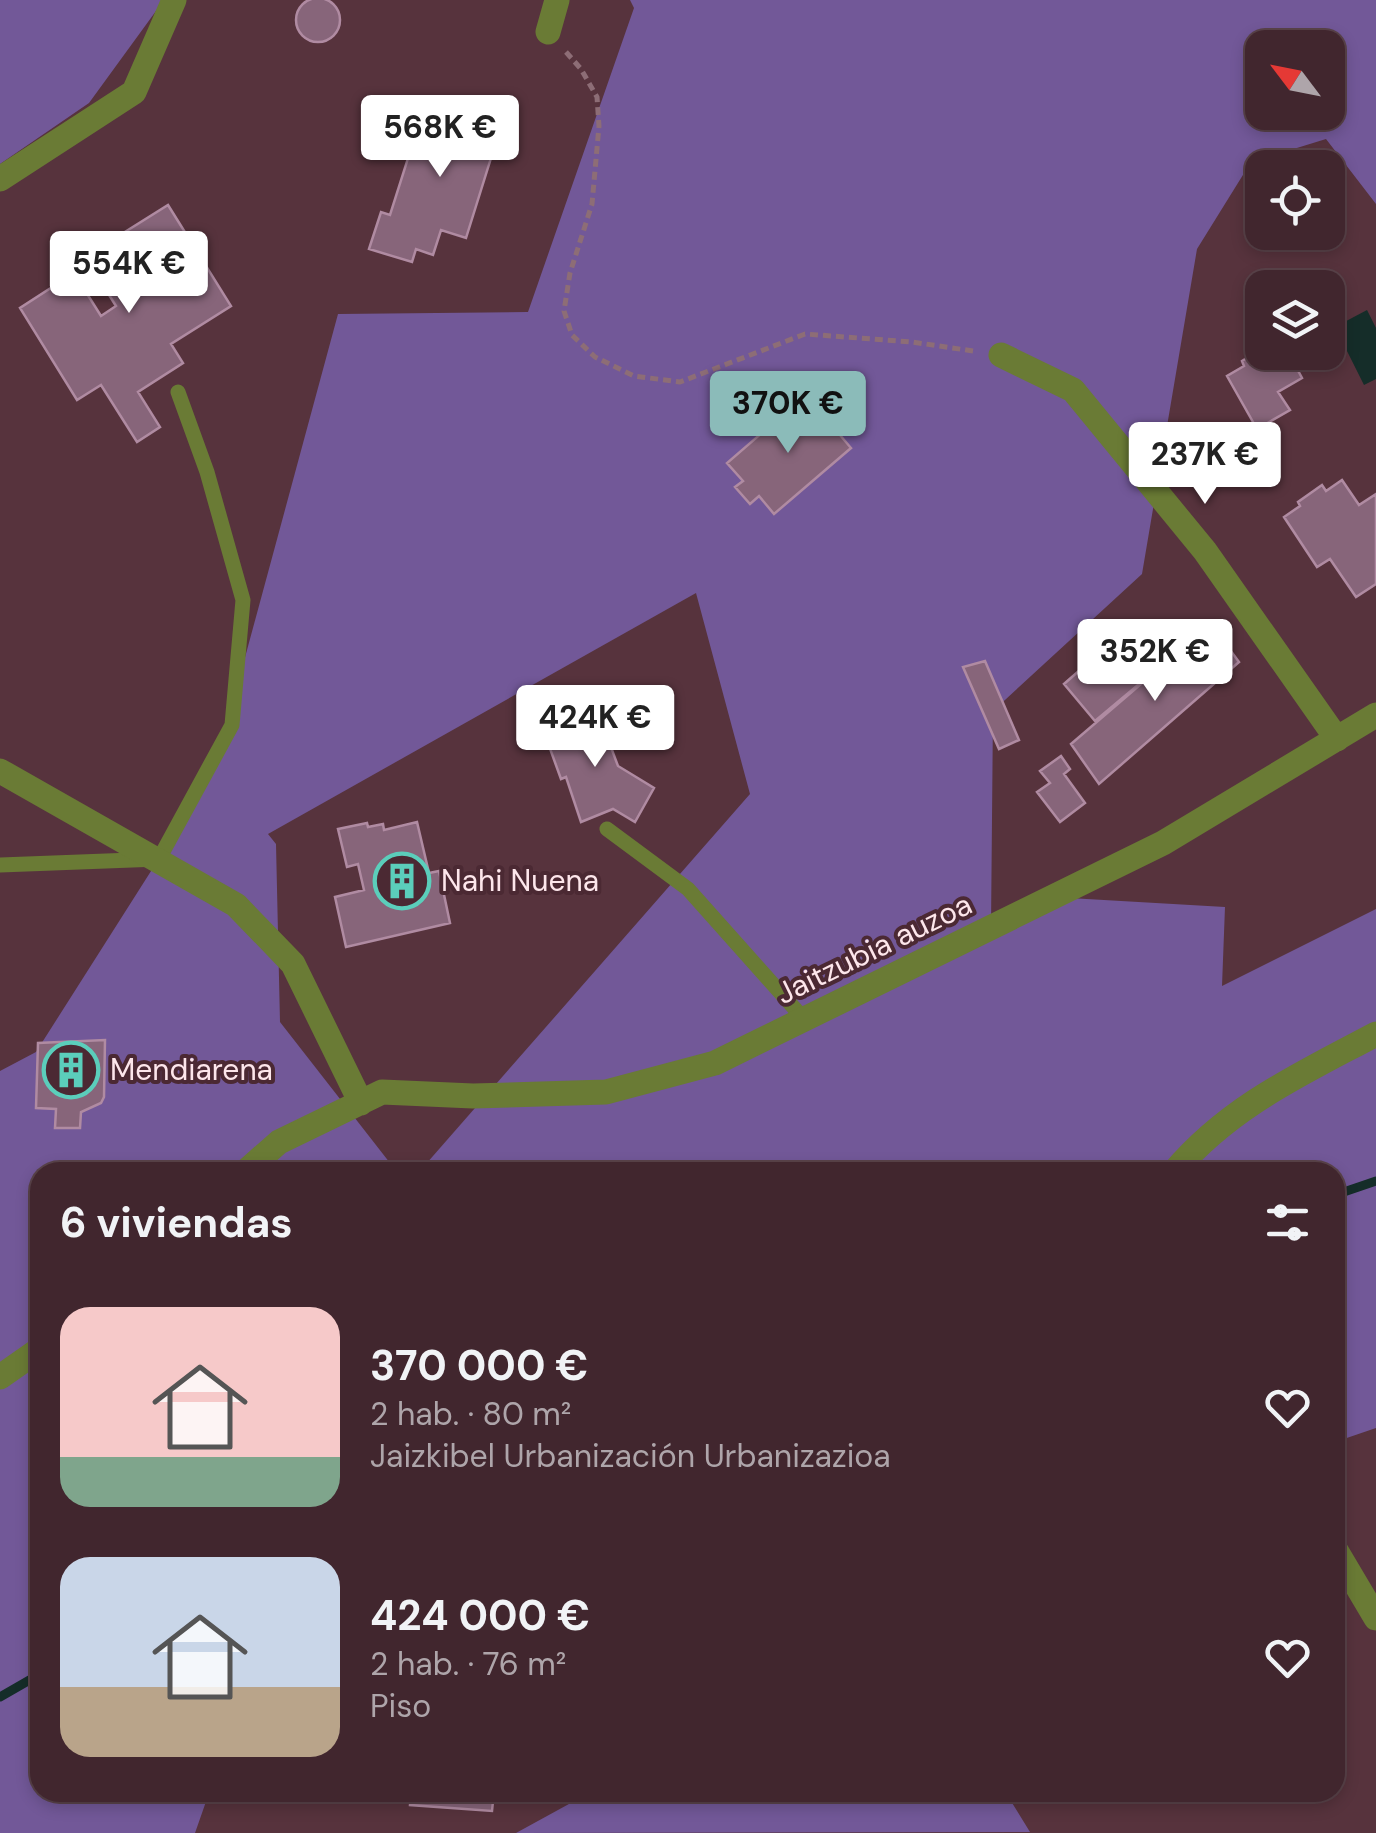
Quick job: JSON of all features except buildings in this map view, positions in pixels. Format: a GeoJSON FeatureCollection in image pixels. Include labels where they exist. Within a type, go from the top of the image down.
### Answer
{"type":"FeatureCollection","features":[{"type":"Feature","properties":{"kind":"street"},"geometry":{"type":"LineString","coordinates":[[0,179],[134,92],[174,0]]}},
{"type":"Feature","properties":{"kind":"street"},"geometry":{"type":"LineString","coordinates":[[548,32],[557,0]]}},
{"type":"Feature","properties":{"kind":"street"},"geometry":{"type":"LineString","coordinates":[[1001,356],[1073,390],[1205,550],[1337,738]]}},
{"type":"Feature","properties":{"kind":"street","name":"Jaitzubia auzoa"},"geometry":{"type":"LineString","coordinates":[[256,1162],[279,1142],[382,1092],[473,1096],[606,1092],[715,1063],[1164,842],[1376,716]]}},
{"type":"Feature","properties":{"kind":"street"},"geometry":{"type":"LineString","coordinates":[[0,771],[236,905],[292,964],[360,1102]]}},
{"type":"Feature","properties":{"kind":"street"},"geometry":{"type":"LineString","coordinates":[[1183,1162],[1201,1141],[1253,1100],[1376,1034]]}},
{"type":"Feature","properties":{"kind":"street"},"geometry":{"type":"LineString","coordinates":[[0,1378],[30,1356]]}},
{"type":"Feature","properties":{"kind":"street"},"geometry":{"type":"LineString","coordinates":[[1345,1566],[1376,1618]]}},
{"type":"Feature","properties":{"kind":"lane"},"geometry":{"type":"LineString","coordinates":[[0,864],[159,859],[232,724],[242,600],[207,472],[178,392]]}},
{"type":"Feature","properties":{"kind":"lane"},"geometry":{"type":"LineString","coordinates":[[607,829],[688,889],[804,1019]]}},
{"type":"Feature","properties":{"kind":"path"},"geometry":{"type":"LineString","coordinates":[[548,32],[581,69],[597,97],[599,126],[592,204],[570,273],[564,312],[572,336],[595,358],[634,376],[680,382],[805,334],[912,342],[1001,356]]}},
{"type":"Feature","properties":{"kind":"shaded area"},"geometry":{"type":"Polygon","coordinates":[[[0,0],[164,0],[89,103],[0,164],[0,0]]]}},
{"type":"Feature","properties":{"kind":"shaded area"},"geometry":{"type":"Polygon","coordinates":[[[630,0],[1376,0],[1376,204],[1345,164],[1345,150],[1334,150],[1326,139],[1290,150],[1245,150],[1245,172],[1197,249],[1142,574],[993,711],[991,927],[1052,897],[1225,907],[1222,986],[1376,909],[1376,1428],[1345,1439],[1345,1162],[428,1162],[750,794],[696,593],[268,834],[276,844],[280,1022],[389,1162],[30,1162],[30,1802],[206,1802],[195,1833],[0,1833],[0,1071],[36,1052],[214,772],[338,314],[528,312],[634,8],[630,0]]]}},
{"type":"Feature","properties":{"kind":"shaded area"},"geometry":{"type":"Polygon","coordinates":[[[1367,310],[1376,328],[1376,379],[1364,385],[1345,347],[1345,322],[1367,310]]]}},
{"type":"Feature","properties":{"kind":"shaded area"},"geometry":{"type":"Polygon","coordinates":[[[573,1802],[1012,1802],[1030,1832],[516,1833],[573,1802]]]}},
{"type":"Feature","properties":{"kind":"waterway"},"geometry":{"type":"LineString","coordinates":[[1345,1192],[1376,1181]]}},
{"type":"Feature","properties":{"kind":"waterway"},"geometry":{"type":"LineString","coordinates":[[0,1697],[30,1680]]}},
{"type":"Feature","properties":{"kind":"place","name":"Nahi Nuena"},"geometry":{"type":"Point","coordinates":[402,881]}},
{"type":"Feature","properties":{"kind":"place","name":"Mendiarena"},"geometry":{"type":"Point","coordinates":[71,1070]}}]}
